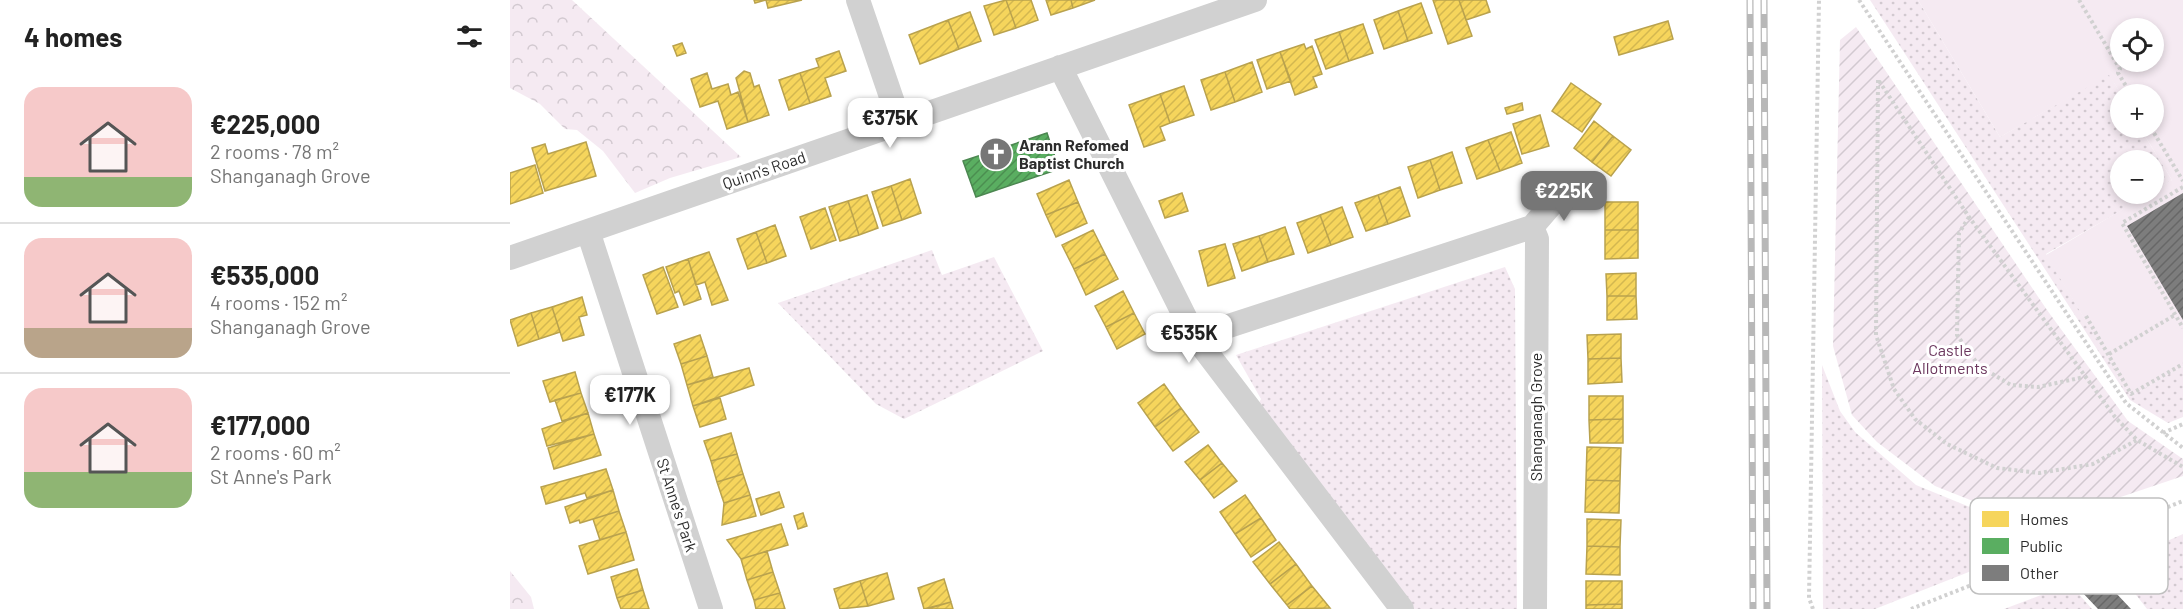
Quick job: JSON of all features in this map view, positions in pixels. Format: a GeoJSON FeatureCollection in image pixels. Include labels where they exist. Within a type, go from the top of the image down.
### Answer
{"type":"FeatureCollection","features":[{"type":"Feature","properties":{"kind":"street"},"geometry":{"type":"LineString","coordinates":[[858,0],[900,123]]}},
{"type":"Feature","properties":{"kind":"street","name":"Quinn's Road"},"geometry":{"type":"LineString","coordinates":[[510,258],[1256,0]]}},
{"type":"Feature","properties":{"kind":"street"},"geometry":{"type":"LineString","coordinates":[[1060,67],[1195,337],[1402,609]]}},
{"type":"Feature","properties":{"kind":"street"},"geometry":{"type":"LineString","coordinates":[[1195,337],[1532,227],[1564,190]]}},
{"type":"Feature","properties":{"kind":"street","name":"Shanganagh Grove"},"geometry":{"type":"LineString","coordinates":[[1532,227],[1537,239],[1535,609]]}},
{"type":"Feature","properties":{"kind":"street","name":"St Anne's Park"},"geometry":{"type":"LineString","coordinates":[[588,231],[711,609]]}},
{"type":"Feature","properties":{"kind":"path"},"geometry":{"type":"LineString","coordinates":[[1813,609],[1809,598],[1819,0]]}},
{"type":"Feature","properties":{"kind":"path"},"geometry":{"type":"LineString","coordinates":[[1859,0],[2126,403],[2183,448]]}},
{"type":"Feature","properties":{"kind":"path"},"geometry":{"type":"LineString","coordinates":[[2079,0],[2120,69],[2118,73],[2125,84]]}},
{"type":"Feature","properties":{"kind":"path"},"geometry":{"type":"LineString","coordinates":[[2137,441],[2093,464],[2039,473],[1997,468],[1947,444],[1915,419],[1894,389],[1876,335],[1878,80],[1970,217],[2115,417],[2137,441],[2183,467]]}},
{"type":"Feature","properties":{"kind":"path"},"geometry":{"type":"LineString","coordinates":[[2157,138],[2183,180]]}},
{"type":"Feature","properties":{"kind":"path"},"geometry":{"type":"LineString","coordinates":[[2183,187],[2122,223],[2183,328]]}},
{"type":"Feature","properties":{"kind":"path"},"geometry":{"type":"LineString","coordinates":[[1970,217],[1959,233],[1957,335],[1979,366],[2011,385],[2038,387],[2084,377]]}},
{"type":"Feature","properties":{"kind":"path"},"geometry":{"type":"LineString","coordinates":[[2109,354],[2175,315]]}},
{"type":"Feature","properties":{"kind":"path"},"geometry":{"type":"LineString","coordinates":[[2086,316],[2132,394],[2183,364]]}},
{"type":"Feature","properties":{"kind":"path"},"geometry":{"type":"LineString","coordinates":[[2163,433],[2183,424]]}},
{"type":"Feature","properties":{"kind":"path"},"geometry":{"type":"LineString","coordinates":[[2168,507],[2183,501]]}},
{"type":"Feature","properties":{"kind":"path"},"geometry":{"type":"LineString","coordinates":[[1911,609],[1970,586]]}},
{"type":"Feature","properties":{"kind":"green space"},"geometry":{"type":"Polygon","coordinates":[[[510,0],[572,0],[741,157],[670,178],[635,193],[603,151],[577,130],[565,129],[540,104],[510,88],[510,0]]]}},
{"type":"Feature","properties":{"kind":"green space"},"geometry":{"type":"Polygon","coordinates":[[[1870,0],[1918,0],[2000,137],[2109,74],[2115,84],[2110,84],[2110,138],[2146,138],[2154,150],[2110,150],[2110,204],[2133,204],[2046,254],[2131,396],[2183,366],[2183,417],[2168,423],[2130,400],[1870,0]]]}},
{"type":"Feature","properties":{"kind":"green space"},"geometry":{"type":"Polygon","coordinates":[[[1918,0],[2183,0],[2183,366],[2131,396],[2046,255],[2132,204],[2164,204],[2164,185],[2172,180],[2164,167],[2164,150],[2154,150],[2146,138],[2164,138],[2164,84],[2115,84],[2109,75],[2000,137],[1918,0]]]}},
{"type":"Feature","properties":{"kind":"green space","name":"Castle Allotments"},"geometry":{"type":"Polygon","coordinates":[[[1856,27],[2047,310],[2128,421],[2183,459],[2183,476],[2118,498],[1970,498],[1970,500],[1935,486],[1877,442],[1852,415],[1833,346],[1840,40],[1856,27]]]}},
{"type":"Feature","properties":{"kind":"green space"},"geometry":{"type":"Polygon","coordinates":[[[2164,167],[2172,180],[2164,185],[2164,167]]]}},
{"type":"Feature","properties":{"kind":"green space"},"geometry":{"type":"Polygon","coordinates":[[[932,250],[942,275],[994,257],[1043,351],[904,419],[876,404],[778,303],[932,250]]]}},
{"type":"Feature","properties":{"kind":"green space"},"geometry":{"type":"Polygon","coordinates":[[[1505,267],[1515,289],[1517,609],[1412,609],[1258,405],[1261,399],[1236,355],[1505,267]]]}},
{"type":"Feature","properties":{"kind":"green space"},"geometry":{"type":"Polygon","coordinates":[[[1822,365],[1840,411],[1855,432],[1916,485],[1970,507],[1970,571],[1875,609],[1823,609],[1822,365]]]}},
{"type":"Feature","properties":{"kind":"green space"},"geometry":{"type":"Polygon","coordinates":[[[2183,534],[2183,609],[2147,609],[2135,594],[2168,594],[2168,541],[2183,534]]]}},
{"type":"Feature","properties":{"kind":"green space"},"geometry":{"type":"Polygon","coordinates":[[[510,571],[531,597],[534,609],[510,609],[510,571]]]}},
{"type":"Feature","properties":{"kind":"green space"},"geometry":{"type":"Polygon","coordinates":[[[2044,594],[2079,594],[2092,609],[2004,609],[2044,594]]]}},
{"type":"Feature","properties":{"kind":"building: Homes"},"geometry":{"type":"Polygon","coordinates":[[[766,0],[802,0],[768,8],[766,0]]]}},
{"type":"Feature","properties":{"kind":"building: Homes"},"geometry":{"type":"Polygon","coordinates":[[[1006,0],[1016,28],[994,35],[984,6],[1006,0]]]}},
{"type":"Feature","properties":{"kind":"building: Homes"},"geometry":{"type":"Polygon","coordinates":[[[1006,0],[1031,0],[1038,20],[1016,28],[1006,0]]]}},
{"type":"Feature","properties":{"kind":"building: Homes"},"geometry":{"type":"Polygon","coordinates":[[[1046,0],[1071,0],[1073,8],[1051,15],[1046,0]]]}},
{"type":"Feature","properties":{"kind":"building: Homes"},"geometry":{"type":"Polygon","coordinates":[[[1071,0],[1095,0],[1073,8],[1071,0]]]}},
{"type":"Feature","properties":{"kind":"building: Homes"},"geometry":{"type":"Polygon","coordinates":[[[1433,0],[1459,0],[1472,36],[1448,44],[1433,0]]]}},
{"type":"Feature","properties":{"kind":"building: Homes"},"geometry":{"type":"Polygon","coordinates":[[[1459,0],[1486,0],[1490,12],[1466,20],[1459,0]]]}},
{"type":"Feature","properties":{"kind":"building: Homes"},"geometry":{"type":"Polygon","coordinates":[[[1421,3],[1432,33],[1408,41],[1398,11],[1421,3]]]}},
{"type":"Feature","properties":{"kind":"building: Homes"},"geometry":{"type":"Polygon","coordinates":[[[1398,11],[1408,41],[1384,49],[1374,20],[1398,11]]]}},
{"type":"Feature","properties":{"kind":"building: Homes"},"geometry":{"type":"Polygon","coordinates":[[[970,12],[981,41],[959,49],[948,20],[970,12]]]}},
{"type":"Feature","properties":{"kind":"building: Homes"},"geometry":{"type":"Polygon","coordinates":[[[948,20],[959,49],[920,64],[909,35],[948,20]]]}},
{"type":"Feature","properties":{"kind":"building: Homes"},"geometry":{"type":"Polygon","coordinates":[[[1668,21],[1673,39],[1619,55],[1614,37],[1668,21]]]}},
{"type":"Feature","properties":{"kind":"building: Homes"},"geometry":{"type":"Polygon","coordinates":[[[1363,24],[1373,53],[1349,61],[1339,32],[1363,24]]]}},
{"type":"Feature","properties":{"kind":"building: Homes"},"geometry":{"type":"Polygon","coordinates":[[[1339,32],[1349,61],[1326,69],[1315,40],[1339,32]]]}},
{"type":"Feature","properties":{"kind":"building: Homes"},"geometry":{"type":"Polygon","coordinates":[[[682,43],[686,53],[677,56],[673,46],[682,43]]]}},
{"type":"Feature","properties":{"kind":"building: Homes"},"geometry":{"type":"Polygon","coordinates":[[[1304,44],[1306,49],[1312,46],[1322,74],[1313,77],[1317,87],[1295,95],[1280,52],[1304,44]]]}},
{"type":"Feature","properties":{"kind":"building: Homes"},"geometry":{"type":"Polygon","coordinates":[[[839,51],[846,71],[825,78],[831,96],[810,103],[800,73],[819,67],[816,59],[839,51]]]}},
{"type":"Feature","properties":{"kind":"building: Homes"},"geometry":{"type":"Polygon","coordinates":[[[1280,52],[1291,81],[1267,89],[1257,60],[1280,52]]]}},
{"type":"Feature","properties":{"kind":"building: Homes"},"geometry":{"type":"Polygon","coordinates":[[[1252,62],[1262,92],[1235,102],[1225,72],[1252,62]]]}},
{"type":"Feature","properties":{"kind":"building: Homes"},"geometry":{"type":"Polygon","coordinates":[[[744,71],[750,73],[754,87],[759,85],[769,115],[748,122],[736,78],[744,71]]]}},
{"type":"Feature","properties":{"kind":"building: Homes"},"geometry":{"type":"Polygon","coordinates":[[[1225,72],[1235,102],[1211,110],[1201,80],[1225,72]]]}},
{"type":"Feature","properties":{"kind":"building: Homes"},"geometry":{"type":"Polygon","coordinates":[[[707,73],[712,89],[728,84],[731,95],[738,92],[748,122],[727,129],[718,101],[700,107],[691,79],[707,73]]]}},
{"type":"Feature","properties":{"kind":"building: Homes"},"geometry":{"type":"Polygon","coordinates":[[[800,73],[810,103],[789,110],[779,80],[800,73]]]}},
{"type":"Feature","properties":{"kind":"building: Homes"},"geometry":{"type":"Polygon","coordinates":[[[1571,83],[1601,104],[1582,132],[1552,111],[1571,83]]]}},
{"type":"Feature","properties":{"kind":"building: Homes"},"geometry":{"type":"Polygon","coordinates":[[[1184,86],[1194,115],[1170,123],[1160,94],[1184,86]]]}},
{"type":"Feature","properties":{"kind":"building: Homes"},"geometry":{"type":"Polygon","coordinates":[[[1160,94],[1170,123],[1160,127],[1165,140],[1144,147],[1129,105],[1160,94]]]}},
{"type":"Feature","properties":{"kind":"building: Homes"},"geometry":{"type":"Polygon","coordinates":[[[1522,103],[1523,110],[1507,114],[1505,108],[1522,103]]]}},
{"type":"Feature","properties":{"kind":"building: Homes"},"geometry":{"type":"Polygon","coordinates":[[[1540,115],[1549,146],[1522,154],[1513,124],[1540,115]]]}},
{"type":"Feature","properties":{"kind":"building: Homes"},"geometry":{"type":"Polygon","coordinates":[[[1594,121],[1613,136],[1592,162],[1574,148],[1594,121]]]}},
{"type":"Feature","properties":{"kind":"building: Homes"},"geometry":{"type":"Polygon","coordinates":[[[1511,132],[1522,163],[1500,171],[1488,140],[1511,132]]]}},
{"type":"Feature","properties":{"kind":"building: Homes"},"geometry":{"type":"Polygon","coordinates":[[[1613,136],[1631,150],[1611,176],[1592,162],[1613,136]]]}},
{"type":"Feature","properties":{"kind":"building: Homes"},"geometry":{"type":"Polygon","coordinates":[[[1488,140],[1500,171],[1477,179],[1466,148],[1488,140]]]}},
{"type":"Feature","properties":{"kind":"building: Homes"},"geometry":{"type":"Polygon","coordinates":[[[586,142],[596,176],[545,191],[532,148],[545,144],[548,154],[586,142]]]}},
{"type":"Feature","properties":{"kind":"building: Homes"},"geometry":{"type":"Polygon","coordinates":[[[1452,152],[1462,183],[1440,190],[1430,160],[1452,152]]]}},
{"type":"Feature","properties":{"kind":"building: Homes"},"geometry":{"type":"Polygon","coordinates":[[[1430,160],[1440,190],[1418,198],[1408,167],[1430,160]]]}},
{"type":"Feature","properties":{"kind":"building: Homes"},"geometry":{"type":"Polygon","coordinates":[[[535,165],[543,193],[510,204],[510,173],[535,165]]]}},
{"type":"Feature","properties":{"kind":"building: Homes"},"geometry":{"type":"Polygon","coordinates":[[[910,179],[921,213],[902,220],[891,186],[910,179]]]}},
{"type":"Feature","properties":{"kind":"building: Homes"},"geometry":{"type":"Polygon","coordinates":[[[1069,180],[1078,202],[1046,215],[1037,194],[1069,180]]]}},
{"type":"Feature","properties":{"kind":"building: Homes"},"geometry":{"type":"Polygon","coordinates":[[[891,186],[902,220],[883,226],[872,192],[891,186]]]}},
{"type":"Feature","properties":{"kind":"building: Homes"},"geometry":{"type":"Polygon","coordinates":[[[1400,187],[1410,216],[1388,224],[1378,195],[1400,187]]]}},
{"type":"Feature","properties":{"kind":"building: Homes"},"geometry":{"type":"Polygon","coordinates":[[[1182,193],[1188,211],[1165,218],[1159,201],[1182,193]]]}},
{"type":"Feature","properties":{"kind":"building: Homes"},"geometry":{"type":"Polygon","coordinates":[[[867,195],[878,228],[859,235],[848,201],[867,195]]]}},
{"type":"Feature","properties":{"kind":"building: Homes"},"geometry":{"type":"Polygon","coordinates":[[[1378,195],[1388,224],[1366,231],[1355,203],[1378,195]]]}},
{"type":"Feature","properties":{"kind":"building: Homes"},"geometry":{"type":"Polygon","coordinates":[[[848,201],[859,235],[840,241],[829,207],[848,201]]]}},
{"type":"Feature","properties":{"kind":"building: Homes"},"geometry":{"type":"Polygon","coordinates":[[[1078,202],[1087,223],[1056,237],[1046,215],[1078,202]]]}},
{"type":"Feature","properties":{"kind":"building: Homes"},"geometry":{"type":"Polygon","coordinates":[[[1605,202],[1638,202],[1638,230],[1605,230],[1605,202]]]}},
{"type":"Feature","properties":{"kind":"building: Homes"},"geometry":{"type":"Polygon","coordinates":[[[1342,207],[1353,237],[1331,245],[1320,215],[1342,207]]]}},
{"type":"Feature","properties":{"kind":"building: Homes"},"geometry":{"type":"Polygon","coordinates":[[[825,208],[836,240],[811,249],[800,217],[825,208]]]}},
{"type":"Feature","properties":{"kind":"building: Homes"},"geometry":{"type":"Polygon","coordinates":[[[1320,215],[1331,245],[1308,253],[1297,223],[1320,215]]]}},
{"type":"Feature","properties":{"kind":"building: Homes"},"geometry":{"type":"Polygon","coordinates":[[[775,225],[786,256],[767,263],[756,232],[775,225]]]}},
{"type":"Feature","properties":{"kind":"building: Homes"},"geometry":{"type":"Polygon","coordinates":[[[1285,227],[1294,254],[1268,262],[1259,236],[1285,227]]]}},
{"type":"Feature","properties":{"kind":"building: Homes"},"geometry":{"type":"Polygon","coordinates":[[[1093,230],[1105,254],[1074,269],[1062,245],[1093,230]]]}},
{"type":"Feature","properties":{"kind":"building: Homes"},"geometry":{"type":"Polygon","coordinates":[[[1605,230],[1638,230],[1638,258],[1605,259],[1605,230]]]}},
{"type":"Feature","properties":{"kind":"building: Homes"},"geometry":{"type":"Polygon","coordinates":[[[756,232],[767,263],[748,269],[737,239],[756,232]]]}},
{"type":"Feature","properties":{"kind":"building: Homes"},"geometry":{"type":"Polygon","coordinates":[[[1259,236],[1268,262],[1242,271],[1233,244],[1259,236]]]}},
{"type":"Feature","properties":{"kind":"building: Homes"},"geometry":{"type":"Polygon","coordinates":[[[1225,244],[1235,278],[1208,286],[1199,251],[1225,244]]]}},
{"type":"Feature","properties":{"kind":"building: Homes"},"geometry":{"type":"Polygon","coordinates":[[[709,252],[728,300],[712,305],[705,282],[696,285],[688,259],[709,252]]]}},
{"type":"Feature","properties":{"kind":"building: Homes"},"geometry":{"type":"Polygon","coordinates":[[[1105,254],[1118,279],[1086,295],[1074,269],[1105,254]]]}},
{"type":"Feature","properties":{"kind":"building: Homes"},"geometry":{"type":"Polygon","coordinates":[[[688,259],[701,299],[684,305],[679,291],[675,293],[666,267],[688,259]]]}},
{"type":"Feature","properties":{"kind":"building: Homes"},"geometry":{"type":"Polygon","coordinates":[[[663,267],[678,307],[657,314],[643,275],[663,267]]]}},
{"type":"Feature","properties":{"kind":"building: Homes"},"geometry":{"type":"Polygon","coordinates":[[[1636,273],[1636,296],[1607,296],[1606,274],[1636,273]]]}},
{"type":"Feature","properties":{"kind":"building: Homes"},"geometry":{"type":"Polygon","coordinates":[[[1123,291],[1134,313],[1106,327],[1095,306],[1123,291]]]}},
{"type":"Feature","properties":{"kind":"building: Homes"},"geometry":{"type":"Polygon","coordinates":[[[1607,296],[1636,296],[1637,319],[1607,320],[1607,296]]]}},
{"type":"Feature","properties":{"kind":"building: Homes"},"geometry":{"type":"Polygon","coordinates":[[[582,297],[587,315],[579,317],[584,335],[563,341],[552,307],[582,297]]]}},
{"type":"Feature","properties":{"kind":"building: Homes"},"geometry":{"type":"Polygon","coordinates":[[[552,307],[560,332],[539,339],[531,313],[552,307]]]}},
{"type":"Feature","properties":{"kind":"building: Homes"},"geometry":{"type":"Polygon","coordinates":[[[531,313],[539,339],[518,346],[510,320],[531,313]]]}},
{"type":"Feature","properties":{"kind":"building: Homes"},"geometry":{"type":"Polygon","coordinates":[[[1134,313],[1145,334],[1117,349],[1106,327],[1134,313]]]}},
{"type":"Feature","properties":{"kind":"building: Homes"},"geometry":{"type":"Polygon","coordinates":[[[1621,334],[1621,358],[1588,359],[1587,335],[1621,334]]]}},
{"type":"Feature","properties":{"kind":"building: Homes"},"geometry":{"type":"Polygon","coordinates":[[[700,335],[707,356],[681,364],[674,344],[700,335]]]}},
{"type":"Feature","properties":{"kind":"building: Homes"},"geometry":{"type":"Polygon","coordinates":[[[707,356],[713,377],[687,385],[681,364],[707,356]]]}},
{"type":"Feature","properties":{"kind":"building: Homes"},"geometry":{"type":"Polygon","coordinates":[[[1621,358],[1622,382],[1588,384],[1588,359],[1621,358]]]}},
{"type":"Feature","properties":{"kind":"building: Homes"},"geometry":{"type":"Polygon","coordinates":[[[749,368],[754,385],[693,406],[687,385],[749,368]]]}},
{"type":"Feature","properties":{"kind":"building: Homes"},"geometry":{"type":"Polygon","coordinates":[[[575,372],[581,393],[550,402],[543,381],[575,372]]]}},
{"type":"Feature","properties":{"kind":"building: Homes"},"geometry":{"type":"Polygon","coordinates":[[[1164,384],[1181,408],[1155,427],[1138,403],[1164,384]]]}},
{"type":"Feature","properties":{"kind":"building: Homes"},"geometry":{"type":"Polygon","coordinates":[[[581,393],[588,413],[562,421],[555,400],[581,393]]]}},
{"type":"Feature","properties":{"kind":"building: Homes"},"geometry":{"type":"Polygon","coordinates":[[[1589,396],[1623,396],[1623,419],[1589,420],[1589,396]]]}},
{"type":"Feature","properties":{"kind":"building: Homes"},"geometry":{"type":"Polygon","coordinates":[[[720,398],[726,419],[700,427],[693,406],[720,398]]]}},
{"type":"Feature","properties":{"kind":"building: Homes"},"geometry":{"type":"Polygon","coordinates":[[[1181,408],[1199,432],[1173,451],[1155,427],[1181,408]]]}},
{"type":"Feature","properties":{"kind":"building: Homes"},"geometry":{"type":"Polygon","coordinates":[[[588,413],[594,434],[547,446],[542,429],[588,413]]]}},
{"type":"Feature","properties":{"kind":"building: Homes"},"geometry":{"type":"Polygon","coordinates":[[[1623,419],[1623,443],[1590,443],[1589,420],[1623,419]]]}},
{"type":"Feature","properties":{"kind":"building: Homes"},"geometry":{"type":"Polygon","coordinates":[[[731,433],[737,454],[711,461],[704,441],[731,433]]]}},
{"type":"Feature","properties":{"kind":"building: Homes"},"geometry":{"type":"Polygon","coordinates":[[[594,434],[601,455],[554,469],[548,448],[594,434]]]}},
{"type":"Feature","properties":{"kind":"building: Homes"},"geometry":{"type":"Polygon","coordinates":[[[1208,445],[1222,463],[1200,480],[1185,462],[1208,445]]]}},
{"type":"Feature","properties":{"kind":"building: Homes"},"geometry":{"type":"Polygon","coordinates":[[[1587,447],[1621,448],[1620,481],[1586,480],[1587,447]]]}},
{"type":"Feature","properties":{"kind":"building: Homes"},"geometry":{"type":"Polygon","coordinates":[[[737,454],[743,474],[717,482],[711,461],[737,454]]]}},
{"type":"Feature","properties":{"kind":"building: Homes"},"geometry":{"type":"Polygon","coordinates":[[[1222,463],[1237,481],[1214,498],[1200,480],[1222,463]]]}},
{"type":"Feature","properties":{"kind":"building: Homes"},"geometry":{"type":"Polygon","coordinates":[[[606,469],[613,490],[587,498],[585,493],[546,504],[541,487],[606,469]]]}},
{"type":"Feature","properties":{"kind":"building: Homes"},"geometry":{"type":"Polygon","coordinates":[[[743,474],[750,495],[724,503],[717,482],[743,474]]]}},
{"type":"Feature","properties":{"kind":"building: Homes"},"geometry":{"type":"Polygon","coordinates":[[[1586,480],[1620,481],[1619,513],[1585,512],[1586,480]]]}},
{"type":"Feature","properties":{"kind":"building: Homes"},"geometry":{"type":"Polygon","coordinates":[[[613,490],[619,511],[580,523],[579,520],[570,523],[565,507],[613,490]]]}},
{"type":"Feature","properties":{"kind":"building: Homes"},"geometry":{"type":"Polygon","coordinates":[[[779,492],[784,507],[761,515],[756,499],[779,492]]]}},
{"type":"Feature","properties":{"kind":"building: Homes"},"geometry":{"type":"Polygon","coordinates":[[[750,495],[756,516],[722,525],[724,503],[750,495]]]}},
{"type":"Feature","properties":{"kind":"building: Homes"},"geometry":{"type":"Polygon","coordinates":[[[1245,495],[1261,518],[1235,534],[1220,512],[1245,495]]]}},
{"type":"Feature","properties":{"kind":"building: Homes"},"geometry":{"type":"Polygon","coordinates":[[[619,511],[626,532],[600,540],[593,519],[619,511]]]}},
{"type":"Feature","properties":{"kind":"building: Homes"},"geometry":{"type":"Polygon","coordinates":[[[803,513],[807,526],[798,529],[794,516],[803,513]]]}},
{"type":"Feature","properties":{"kind":"building: Homes"},"geometry":{"type":"Polygon","coordinates":[[[1261,518],[1276,540],[1251,557],[1235,534],[1261,518]]]}},
{"type":"Feature","properties":{"kind":"building: Homes"},"geometry":{"type":"Polygon","coordinates":[[[1587,519],[1621,520],[1620,547],[1587,546],[1587,519]]]}},
{"type":"Feature","properties":{"kind":"building: Homes"},"geometry":{"type":"Polygon","coordinates":[[[781,524],[788,545],[741,559],[727,540],[781,524]]]}},
{"type":"Feature","properties":{"kind":"building: Homes"},"geometry":{"type":"Polygon","coordinates":[[[626,532],[634,560],[588,574],[579,546],[626,532]]]}},
{"type":"Feature","properties":{"kind":"building: Homes"},"geometry":{"type":"Polygon","coordinates":[[[1279,542],[1296,564],[1270,584],[1253,562],[1279,542]]]}},
{"type":"Feature","properties":{"kind":"building: Homes"},"geometry":{"type":"Polygon","coordinates":[[[1587,546],[1620,547],[1620,575],[1586,574],[1587,546]]]}},
{"type":"Feature","properties":{"kind":"building: Homes"},"geometry":{"type":"Polygon","coordinates":[[[767,551],[773,572],[747,580],[741,559],[767,551]]]}},
{"type":"Feature","properties":{"kind":"building: Homes"},"geometry":{"type":"Polygon","coordinates":[[[1296,564],[1312,586],[1287,605],[1270,584],[1296,564]]]}},
{"type":"Feature","properties":{"kind":"building: Homes"},"geometry":{"type":"Polygon","coordinates":[[[637,569],[643,590],[617,598],[611,577],[637,569]]]}},
{"type":"Feature","properties":{"kind":"building: Homes"},"geometry":{"type":"Polygon","coordinates":[[[773,572],[780,593],[754,600],[747,580],[773,572]]]}},
{"type":"Feature","properties":{"kind":"building: Homes"},"geometry":{"type":"Polygon","coordinates":[[[887,573],[894,599],[868,606],[860,581],[887,573]]]}},
{"type":"Feature","properties":{"kind":"building: Homes"},"geometry":{"type":"Polygon","coordinates":[[[944,579],[951,602],[924,609],[918,588],[944,579]]]}},
{"type":"Feature","properties":{"kind":"building: Homes"},"geometry":{"type":"Polygon","coordinates":[[[860,581],[868,606],[840,609],[834,589],[860,581]]]}},
{"type":"Feature","properties":{"kind":"building: Homes"},"geometry":{"type":"Polygon","coordinates":[[[1586,581],[1622,581],[1622,604],[1586,605],[1586,581]]]}},
{"type":"Feature","properties":{"kind":"building: Homes"},"geometry":{"type":"Polygon","coordinates":[[[1312,586],[1330,608],[1290,609],[1287,605],[1312,586]]]}},
{"type":"Feature","properties":{"kind":"building: Homes"},"geometry":{"type":"Polygon","coordinates":[[[643,590],[649,609],[621,609],[617,598],[643,590]]]}},
{"type":"Feature","properties":{"kind":"building: Homes"},"geometry":{"type":"Polygon","coordinates":[[[780,593],[785,609],[756,609],[754,600],[780,593]]]}},
{"type":"Feature","properties":{"kind":"building: Homes"},"geometry":{"type":"Polygon","coordinates":[[[951,602],[953,609],[927,609],[951,602]]]}},
{"type":"Feature","properties":{"kind":"building: Homes"},"geometry":{"type":"Polygon","coordinates":[[[1622,604],[1622,609],[1586,609],[1586,605],[1622,604]]]}},
{"type":"Feature","properties":{"kind":"building: Public"},"geometry":{"type":"Polygon","coordinates":[[[1047,133],[1059,169],[976,197],[963,161],[1047,133]]]}},
{"type":"Feature","properties":{"kind":"building: Other"},"geometry":{"type":"Polygon","coordinates":[[[2183,193],[2183,320],[2127,226],[2183,193]]]}},
{"type":"Feature","properties":{"kind":"building: Other"},"geometry":{"type":"Polygon","coordinates":[[[2084,594],[2117,594],[2131,609],[2098,609],[2084,594]]]}},
{"type":"Feature","properties":{"kind":"railway"},"geometry":{"type":"LineString","coordinates":[[1750,0],[1753,609]]}},
{"type":"Feature","properties":{"kind":"railway"},"geometry":{"type":"LineString","coordinates":[[1764,0],[1767,609]]}},
{"type":"Feature","properties":{"kind":"place","name":"Arann Refomed Baptist Church"},"geometry":{"type":"Point","coordinates":[996,154]}}]}
